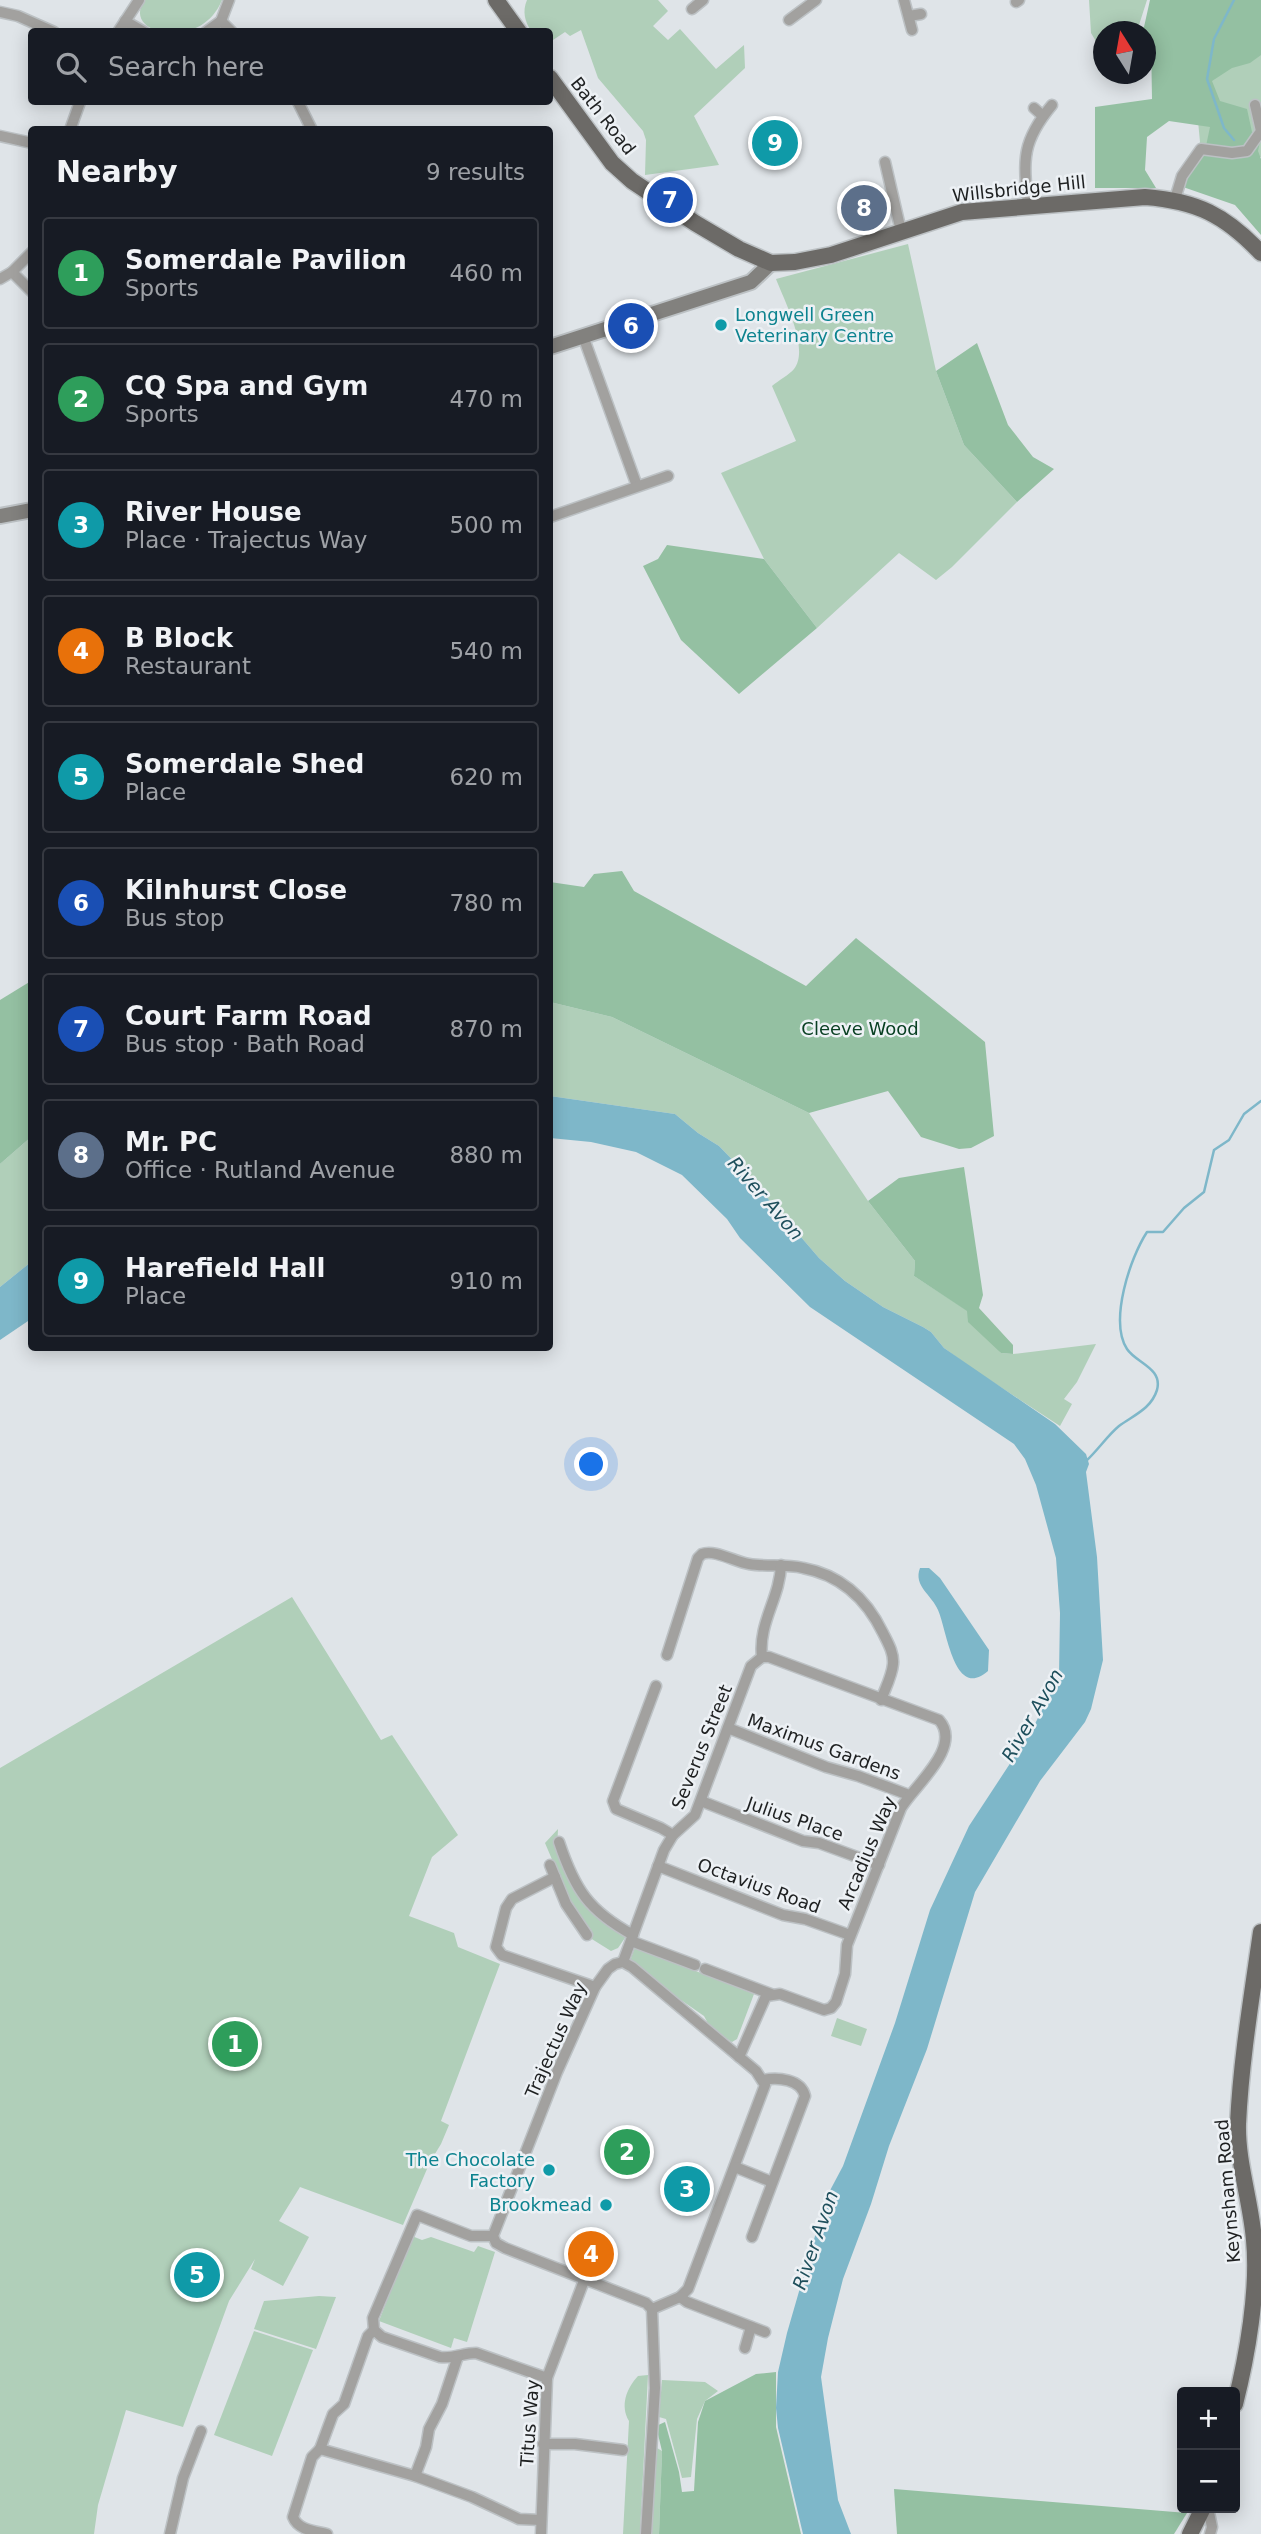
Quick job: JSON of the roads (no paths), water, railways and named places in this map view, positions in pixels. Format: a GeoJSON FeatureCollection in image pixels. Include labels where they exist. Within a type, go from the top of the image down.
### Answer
{"type":"FeatureCollection","features":[{"type":"Feature","properties":{"kind":"main road"},"geometry":{"type":"LineString","coordinates":[[501,2],[517,28]]}},
{"type":"Feature","properties":{"kind":"main road","name":"Bath Road"},"geometry":{"type":"LineString","coordinates":[[553,82],[612,163],[632,181],[739,249],[771,263]]}},
{"type":"Feature","properties":{"kind":"main road","name":"Willsbridge Hill"},"geometry":{"type":"LineString","coordinates":[[771,263],[820,257],[962,212],[1028,204],[1145,197],[1175,199],[1208,210],[1226,220],[1261,253]]}},
{"type":"Feature","properties":{"kind":"main road","name":"Keynsham Road"},"geometry":{"type":"LineString","coordinates":[[1238,2387],[1248,2336],[1255,2243],[1238,2124],[1261,1933]]}},
{"type":"Feature","properties":{"kind":"main road"},"geometry":{"type":"LineString","coordinates":[[1190,2534],[1203,2513]]}},
{"type":"Feature","properties":{"kind":"street"},"geometry":{"type":"LineString","coordinates":[[121,28],[139,0]]}},
{"type":"Feature","properties":{"kind":"street"},"geometry":{"type":"LineString","coordinates":[[211,28],[221,21],[229,0]]}},
{"type":"Feature","properties":{"kind":"street"},"geometry":{"type":"LineString","coordinates":[[692,9],[703,0]]}},
{"type":"Feature","properties":{"kind":"street"},"geometry":{"type":"LineString","coordinates":[[789,20],[817,0]]}},
{"type":"Feature","properties":{"kind":"street"},"geometry":{"type":"LineString","coordinates":[[904,0],[912,30]]}},
{"type":"Feature","properties":{"kind":"street"},"geometry":{"type":"LineString","coordinates":[[0,12],[18,16],[45,28]]}},
{"type":"Feature","properties":{"kind":"street"},"geometry":{"type":"LineString","coordinates":[[909,16],[921,13]]}},
{"type":"Feature","properties":{"kind":"street"},"geometry":{"type":"LineString","coordinates":[[125,21],[138,28]]}},
{"type":"Feature","properties":{"kind":"street"},"geometry":{"type":"LineString","coordinates":[[221,21],[228,28]]}},
{"type":"Feature","properties":{"kind":"street"},"geometry":{"type":"LineString","coordinates":[[71,126],[79,105]]}},
{"type":"Feature","properties":{"kind":"street"},"geometry":{"type":"LineString","coordinates":[[300,105],[310,126]]}},
{"type":"Feature","properties":{"kind":"street"},"geometry":{"type":"LineString","coordinates":[[1028,204],[1025,154],[1029,139],[1052,105]]}},
{"type":"Feature","properties":{"kind":"street"},"geometry":{"type":"LineString","coordinates":[[1175,199],[1182,176],[1201,149],[1240,152],[1247,150],[1255,142],[1261,131],[1255,105]]}},
{"type":"Feature","properties":{"kind":"street"},"geometry":{"type":"LineString","coordinates":[[1034,108],[1043,116]]}},
{"type":"Feature","properties":{"kind":"street"},"geometry":{"type":"LineString","coordinates":[[0,136],[28,142]]}},
{"type":"Feature","properties":{"kind":"street"},"geometry":{"type":"LineString","coordinates":[[884,162],[901,231]]}},
{"type":"Feature","properties":{"kind":"street"},"geometry":{"type":"LineString","coordinates":[[0,279],[12,272],[28,256]]}},
{"type":"Feature","properties":{"kind":"street"},"geometry":{"type":"LineString","coordinates":[[553,347],[751,282],[771,263]]}},
{"type":"Feature","properties":{"kind":"street"},"geometry":{"type":"LineString","coordinates":[[12,272],[28,288]]}},
{"type":"Feature","properties":{"kind":"street"},"geometry":{"type":"LineString","coordinates":[[583,336],[637,486]]}},
{"type":"Feature","properties":{"kind":"street"},"geometry":{"type":"LineString","coordinates":[[553,516],[668,476]]}},
{"type":"Feature","properties":{"kind":"street"},"geometry":{"type":"LineString","coordinates":[[0,516],[28,511]]}},
{"type":"Feature","properties":{"kind":"street"},"geometry":{"type":"LineString","coordinates":[[667,1655],[698,1558],[702,1554],[707,1552],[750,1564],[803,1568],[826,1576],[857,1594],[867,1604],[890,1646],[893,1661],[881,1700]]}},
{"type":"Feature","properties":{"kind":"street","name":"Severus Street"},"geometry":{"type":"LineString","coordinates":[[623,1962],[658,1866],[674,1835],[690,1822],[701,1801],[751,1666],[762,1657],[761,1633],[780,1581],[781,1565]]}},
{"type":"Feature","properties":{"kind":"street","name":"Arcadius Way"},"geometry":{"type":"LineString","coordinates":[[632,1938],[771,1994],[780,1994],[824,2010],[831,2008],[836,2002],[845,1974],[850,1935],[901,1808],[935,1765],[946,1733],[945,1726],[939,1720],[769,1657],[762,1657]]}},
{"type":"Feature","properties":{"kind":"street"},"geometry":{"type":"LineString","coordinates":[[656,1686],[613,1804],[616,1809],[674,1835]]}},
{"type":"Feature","properties":{"kind":"street","name":"Maximus Gardens"},"geometry":{"type":"LineString","coordinates":[[728,1728],[825,1767],[909,1795]]}},
{"type":"Feature","properties":{"kind":"street","name":"Julius Place"},"geometry":{"type":"LineString","coordinates":[[701,1801],[803,1841],[819,1843],[879,1865]]}},
{"type":"Feature","properties":{"kind":"street"},"geometry":{"type":"LineString","coordinates":[[559,1842],[572,1877],[590,1904],[605,1919],[632,1938]]}},
{"type":"Feature","properties":{"kind":"street"},"geometry":{"type":"LineString","coordinates":[[550,1865],[566,1903],[587,1935]]}},
{"type":"Feature","properties":{"kind":"street","name":"Octavius Road"},"geometry":{"type":"LineString","coordinates":[[658,1866],[783,1915],[805,1919],[850,1935]]}},
{"type":"Feature","properties":{"kind":"street"},"geometry":{"type":"LineString","coordinates":[[555,1877],[512,1899],[506,1908],[496,1947],[502,1955],[595,1987]]}},
{"type":"Feature","properties":{"kind":"street"},"geometry":{"type":"LineString","coordinates":[[623,1962],[763,2080],[763,2092],[688,2288],[680,2297],[652,2309]]}},
{"type":"Feature","properties":{"kind":"street","name":"Trajectus Way"},"geometry":{"type":"LineString","coordinates":[[493,2236],[557,2072],[595,1987],[608,1969],[623,1962]]}},
{"type":"Feature","properties":{"kind":"street"},"geometry":{"type":"LineString","coordinates":[[738,2057],[764,2000],[771,1994]]}},
{"type":"Feature","properties":{"kind":"street"},"geometry":{"type":"LineString","coordinates":[[752,2236],[805,2096],[803,2088],[798,2085],[779,2078],[763,2080]]}},
{"type":"Feature","properties":{"kind":"street"},"geometry":{"type":"LineString","coordinates":[[735,2167],[772,2182]]}},
{"type":"Feature","properties":{"kind":"street"},"geometry":{"type":"LineString","coordinates":[[547,2378],[476,2353],[440,2357],[382,2337],[374,2330],[373,2318],[417,2215],[471,2236],[493,2236],[496,2243],[505,2248],[646,2303],[652,2309],[655,2388],[646,2534]]}},
{"type":"Feature","properties":{"kind":"street","name":"Titus Way"},"geometry":{"type":"LineString","coordinates":[[541,2534],[547,2378],[585,2278]]}},
{"type":"Feature","properties":{"kind":"street"},"geometry":{"type":"LineString","coordinates":[[680,2297],[765,2332]]}},
{"type":"Feature","properties":{"kind":"street"},"geometry":{"type":"LineString","coordinates":[[745,2348],[751,2327]]}},
{"type":"Feature","properties":{"kind":"street"},"geometry":{"type":"LineString","coordinates":[[327,2534],[296,2524],[293,2516],[312,2457],[320,2449],[333,2414],[344,2404],[368,2336],[374,2330]]}},
{"type":"Feature","properties":{"kind":"street"},"geometry":{"type":"LineString","coordinates":[[415,2476],[429,2429],[442,2404],[458,2356]]}},
{"type":"Feature","properties":{"kind":"street"},"geometry":{"type":"LineString","coordinates":[[170,2534],[183,2478],[201,2431]]}},
{"type":"Feature","properties":{"kind":"street"},"geometry":{"type":"LineString","coordinates":[[543,2444],[575,2444],[623,2450]]}},
{"type":"Feature","properties":{"kind":"street"},"geometry":{"type":"LineString","coordinates":[[320,2449],[415,2476],[472,2497],[519,2519],[541,2520]]}},
{"type":"Feature","properties":{"kind":"street"},"geometry":{"type":"LineString","coordinates":[[1208,2513],[1212,2527],[1210,2534]]}},
{"type":"Feature","properties":{"kind":"water","name":"River Avon"},"geometry":{"type":"Polygon","coordinates":[[[553,1096],[675,1114],[719,1146],[819,1258],[845,1281],[883,1307],[931,1332],[944,1348],[1055,1424],[1086,1454],[1089,1464],[1086,1472],[1097,1557],[1103,1660],[1091,1709],[1085,1722],[1040,1781],[975,1892],[927,2049],[889,2146],[843,2279],[828,2338],[821,2377],[838,2500],[851,2534],[803,2534],[778,2428],[778,2372],[826,2198],[843,2166],[895,2023],[930,1910],[969,1826],[1032,1730],[1059,1675],[1060,1613],[1056,1558],[1036,1485],[1025,1459],[1014,1444],[810,1307],[740,1238],[727,1219],[682,1175],[636,1152],[591,1142],[553,1138],[553,1096]]]}},
{"type":"Feature","properties":{"kind":"water"},"geometry":{"type":"Polygon","coordinates":[[[28,1264],[28,1321],[0,1340],[0,1287],[28,1264]]]}},
{"type":"Feature","properties":{"kind":"water"},"geometry":{"type":"Polygon","coordinates":[[[920,1568],[929,1568],[940,1578],[989,1650],[988,1671],[976,1678],[967,1677],[954,1659],[938,1610],[919,1580],[920,1568]]]}},
{"type":"Feature","properties":{"kind":"waterway"},"geometry":{"type":"LineString","coordinates":[[1234,0],[1214,39],[1207,79],[1224,128],[1234,140]]}},
{"type":"Feature","properties":{"kind":"waterway"},"geometry":{"type":"LineString","coordinates":[[1086,1461],[1119,1426],[1146,1407],[1157,1390],[1158,1382],[1153,1371],[1131,1354],[1122,1337],[1121,1307],[1134,1257],[1147,1232],[1163,1232],[1184,1208],[1204,1192],[1214,1150],[1229,1140],[1244,1114],[1261,1101]]}},
{"type":"Feature","properties":{"kind":"place","name":"Harefield Hall"},"geometry":{"type":"Point","coordinates":[775,143]}},
{"type":"Feature","properties":{"kind":"place","name":"Court Farm Road"},"geometry":{"type":"Point","coordinates":[670,200]}},
{"type":"Feature","properties":{"kind":"place","name":"Mr. PC"},"geometry":{"type":"Point","coordinates":[864,208]}},
{"type":"Feature","properties":{"kind":"place","name":"Longwell Green Veterinary Centre"},"geometry":{"type":"Point","coordinates":[721,325]}},
{"type":"Feature","properties":{"kind":"place","name":"Kilnhurst Close"},"geometry":{"type":"Point","coordinates":[631,326]}},
{"type":"Feature","properties":{"kind":"place","name":"Somerdale Pavilion"},"geometry":{"type":"Point","coordinates":[235,2044]}},
{"type":"Feature","properties":{"kind":"place","name":"CQ Spa and Gym"},"geometry":{"type":"Point","coordinates":[627,2152]}},
{"type":"Feature","properties":{"kind":"place","name":"The Chocolate Factory"},"geometry":{"type":"Point","coordinates":[549,2170]}},
{"type":"Feature","properties":{"kind":"place","name":"River House"},"geometry":{"type":"Point","coordinates":[687,2189]}},
{"type":"Feature","properties":{"kind":"place","name":"Brookmead"},"geometry":{"type":"Point","coordinates":[606,2205]}},
{"type":"Feature","properties":{"kind":"place","name":"B Block"},"geometry":{"type":"Point","coordinates":[591,2254]}},
{"type":"Feature","properties":{"kind":"place","name":"Somerdale Shed"},"geometry":{"type":"Point","coordinates":[197,2275]}},
{"type":"Feature","properties":{"kind":"park label","name":"Cleeve Wood"},"geometry":{"type":"Point","coordinates":[860,1029]}}]}
